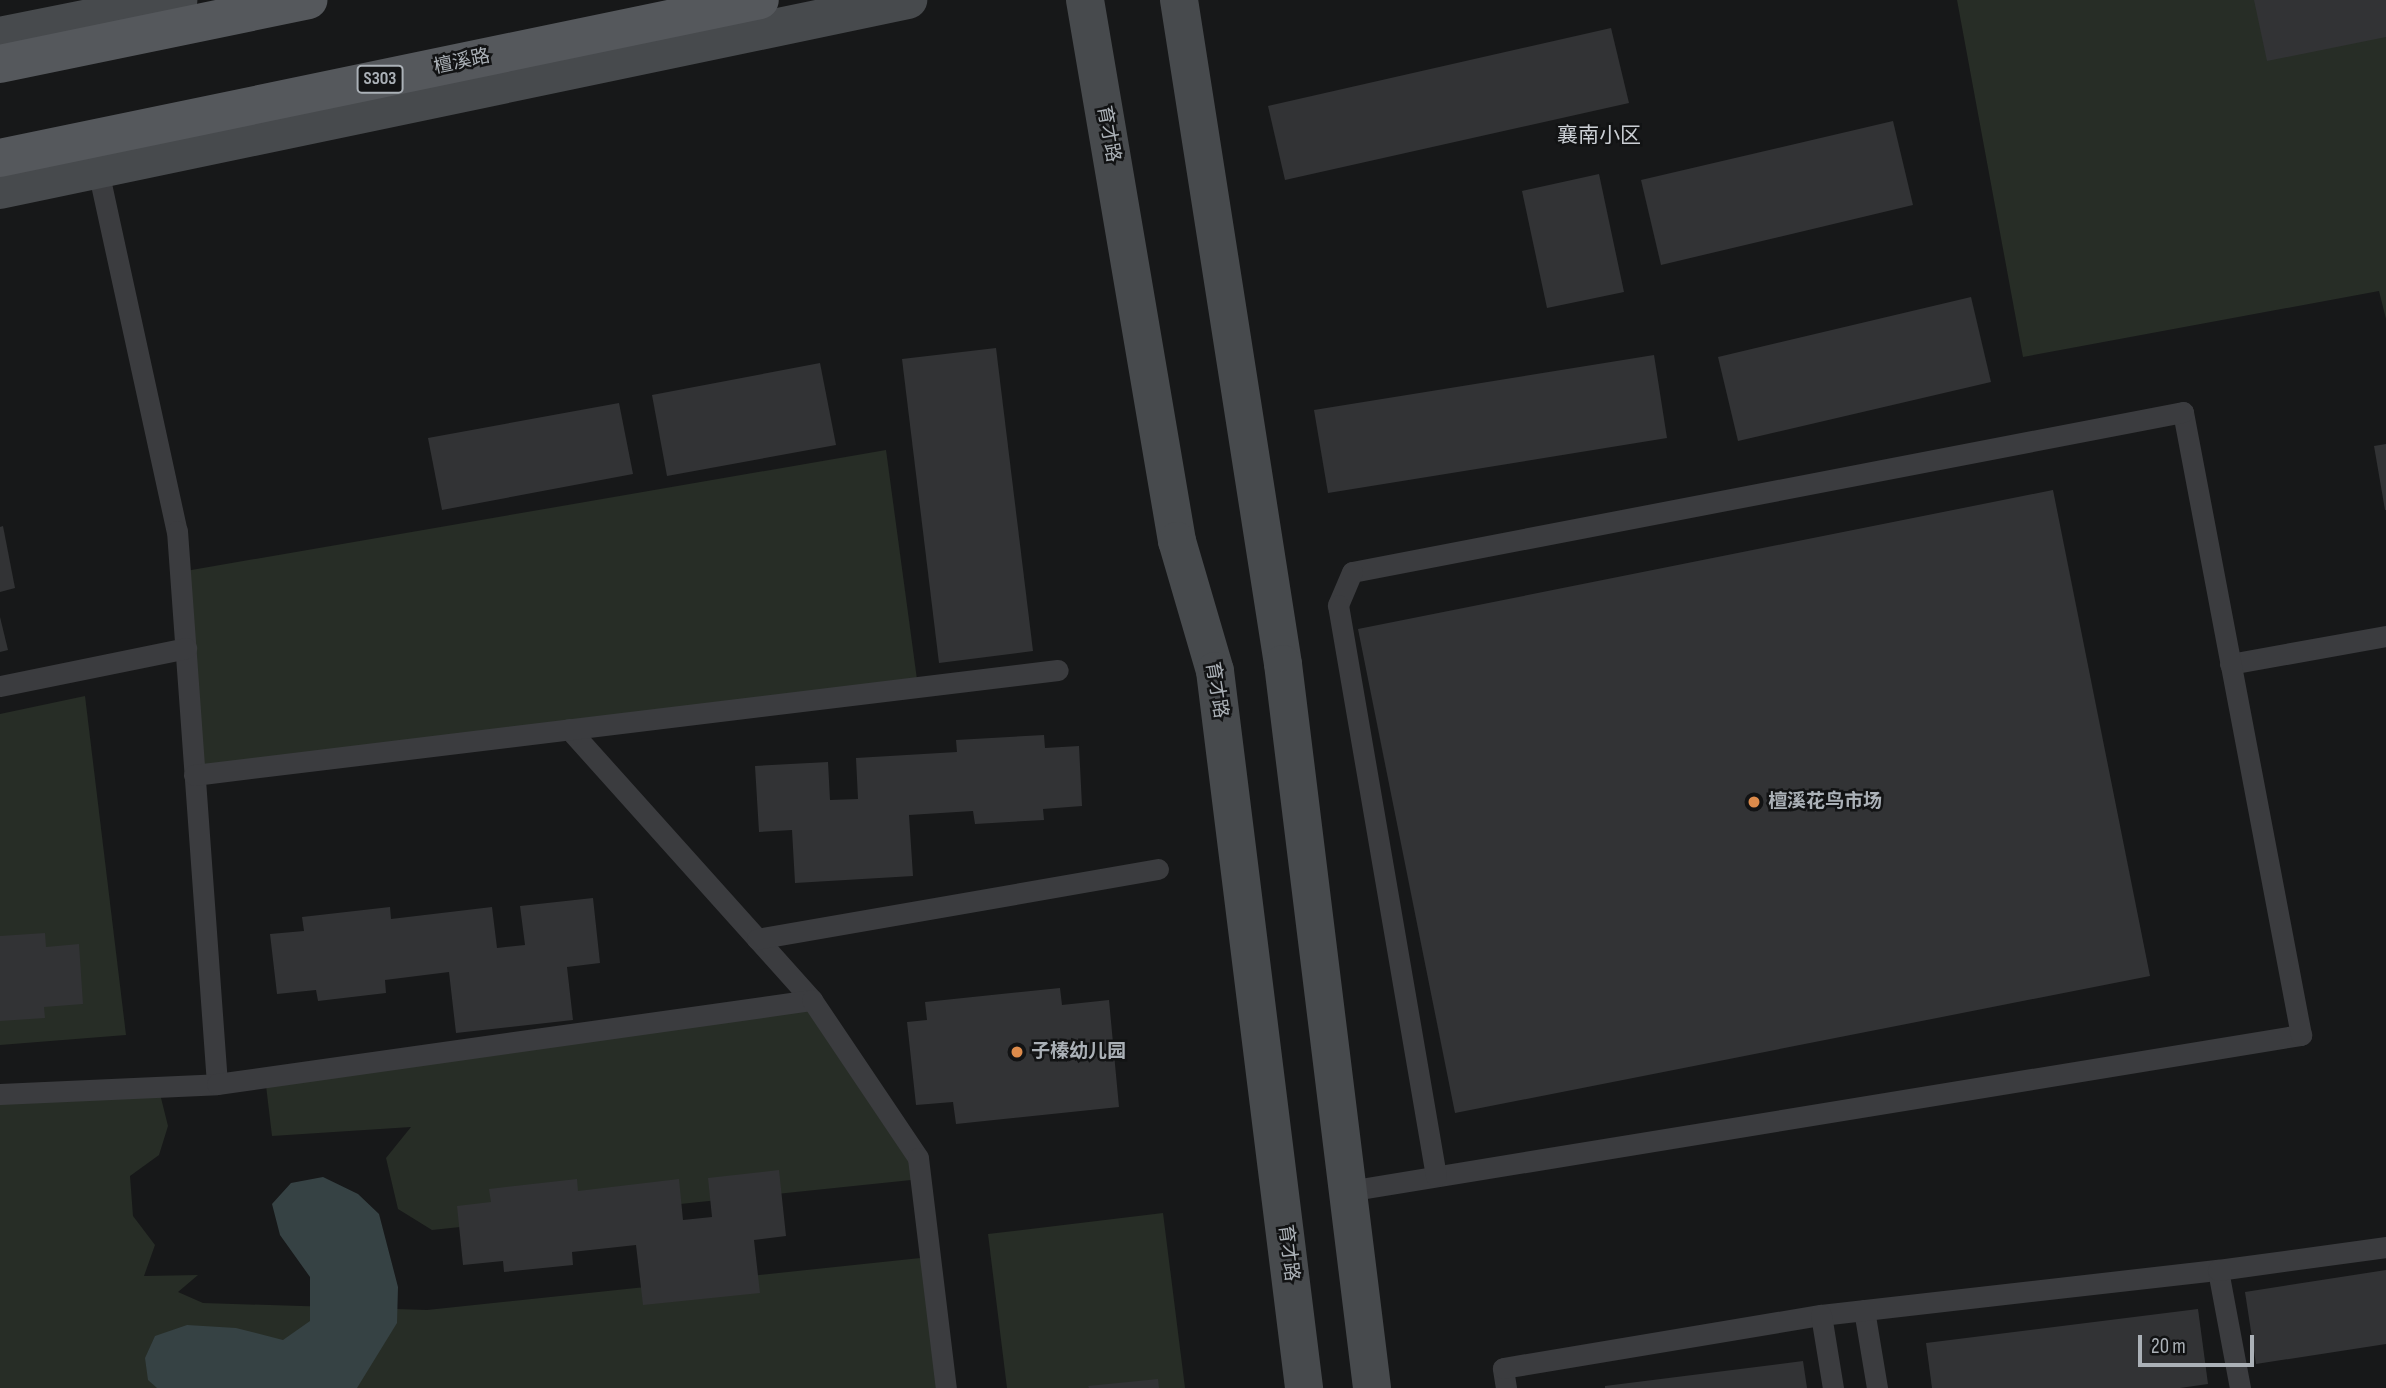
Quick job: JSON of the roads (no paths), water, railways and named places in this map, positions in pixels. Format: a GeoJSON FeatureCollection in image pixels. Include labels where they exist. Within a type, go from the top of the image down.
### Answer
{"type":"FeatureCollection","features":[{"type":"Feature","properties":{"kind":"main road"},"geometry":{"type":"LineString","coordinates":[[0,64],[308,0]]}},
{"type":"Feature","properties":{"kind":"main road","name":"檀溪路"},"geometry":{"type":"LineString","coordinates":[[0,158],[95,155],[760,0]]}},
{"type":"Feature","properties":{"kind":"street"},"geometry":{"type":"LineString","coordinates":[[0,36],[178,0]]}},
{"type":"Feature","properties":{"kind":"street"},"geometry":{"type":"LineString","coordinates":[[0,190],[95,155],[908,0]]}},
{"type":"Feature","properties":{"kind":"street","name":"育才路"},"geometry":{"type":"LineString","coordinates":[[1085,0],[1177,541],[1215,671],[1304,1388]]}},
{"type":"Feature","properties":{"kind":"street"},"geometry":{"type":"LineString","coordinates":[[1180,0],[1283,664],[1372,1388]]}},
{"type":"Feature","properties":{"kind":"lane"},"geometry":{"type":"LineString","coordinates":[[95,155],[177,530],[217,1084]]}},
{"type":"Feature","properties":{"kind":"lane"},"geometry":{"type":"LineString","coordinates":[[1348,1191],[2301,1035],[2183,412],[1352,572],[1338,605],[1436,1176]]}},
{"type":"Feature","properties":{"kind":"lane"},"geometry":{"type":"LineString","coordinates":[[2230,664],[2386,636]]}},
{"type":"Feature","properties":{"kind":"lane"},"geometry":{"type":"LineString","coordinates":[[0,686],[186,648]]}},
{"type":"Feature","properties":{"kind":"lane"},"geometry":{"type":"LineString","coordinates":[[194,775],[1058,670]]}},
{"type":"Feature","properties":{"kind":"lane"},"geometry":{"type":"LineString","coordinates":[[569,729],[812,1000],[918,1158],[946,1388]]}},
{"type":"Feature","properties":{"kind":"lane"},"geometry":{"type":"LineString","coordinates":[[757,939],[1158,869]]}},
{"type":"Feature","properties":{"kind":"lane"},"geometry":{"type":"LineString","coordinates":[[0,1094],[217,1084],[812,1000]]}},
{"type":"Feature","properties":{"kind":"lane"},"geometry":{"type":"LineString","coordinates":[[1506,1388],[1503,1368],[1821,1315],[2218,1270],[2386,1247]]}},
{"type":"Feature","properties":{"kind":"lane"},"geometry":{"type":"LineString","coordinates":[[2218,1270],[2239,1388]]}},
{"type":"Feature","properties":{"kind":"lane"},"geometry":{"type":"LineString","coordinates":[[1864,1310],[1877,1388]]}},
{"type":"Feature","properties":{"kind":"lane"},"geometry":{"type":"LineString","coordinates":[[1821,1315],[1833,1388]]}},
{"type":"Feature","properties":{"kind":"place","name":"檀溪花鸟市场"},"geometry":{"type":"Point","coordinates":[1754,802]}},
{"type":"Feature","properties":{"kind":"place","name":"子榛幼儿园"},"geometry":{"type":"Point","coordinates":[1017,1052]}},
{"type":"Feature","properties":{"kind":"district","name":"襄南小区"},"geometry":{"type":"Point","coordinates":[1599,136]}}]}
